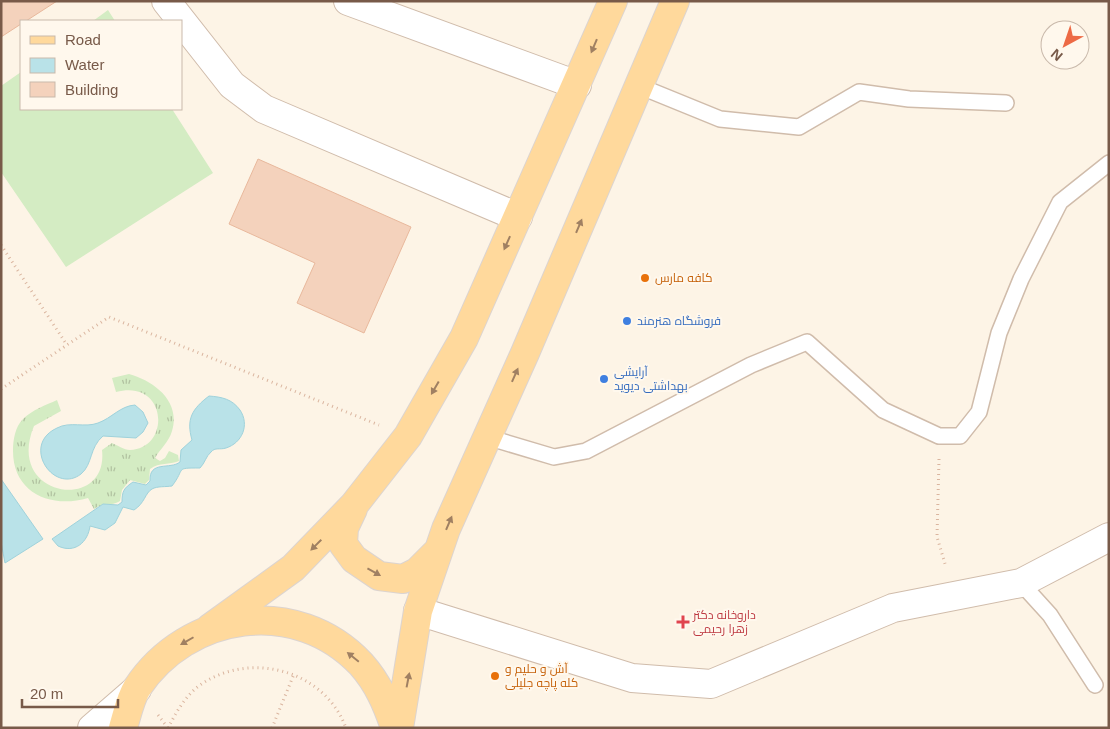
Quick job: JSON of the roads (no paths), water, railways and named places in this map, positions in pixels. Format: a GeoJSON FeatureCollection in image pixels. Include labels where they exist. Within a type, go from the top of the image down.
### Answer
{"type":"FeatureCollection","features":[{"type":"Feature","properties":{"kind":"main road"},"geometry":{"type":"LineString","coordinates":[[123,728],[137,689],[168,652],[210,628],[292,568],[354,505],[408,436],[464,338],[577,85],[612,1]]}},
{"type":"Feature","properties":{"kind":"main road"},"geometry":{"type":"LineString","coordinates":[[399,728],[418,611],[446,529],[675,1]]}},
{"type":"Feature","properties":{"kind":"main road"},"geometry":{"type":"LineString","coordinates":[[354,505],[344,528],[343,544],[354,560],[379,576],[403,579],[417,572],[439,550]]}},
{"type":"Feature","properties":{"kind":"main road"},"geometry":{"type":"LineString","coordinates":[[210,628],[250,620],[291,623],[329,638],[361,664],[385,697],[395,728]]}},
{"type":"Feature","properties":{"kind":"street"},"geometry":{"type":"LineString","coordinates":[[166,1],[181,20]]}},
{"type":"Feature","properties":{"kind":"street"},"geometry":{"type":"LineString","coordinates":[[348,1],[577,85]]}},
{"type":"Feature","properties":{"kind":"street"},"geometry":{"type":"LineString","coordinates":[[182,21],[232,85],[264,109],[518,217]]}},
{"type":"Feature","properties":{"kind":"street"},"geometry":{"type":"LineString","coordinates":[[418,611],[632,678],[711,684],[893,608],[1021,583],[1109,537]]}},
{"type":"Feature","properties":{"kind":"street"},"geometry":{"type":"LineString","coordinates":[[92,728],[137,689]]}},
{"type":"Feature","properties":{"kind":"lane"},"geometry":{"type":"LineString","coordinates":[[639,86],[720,119],[799,127],[859,92],[909,99],[1006,103]]}},
{"type":"Feature","properties":{"kind":"lane"},"geometry":{"type":"LineString","coordinates":[[487,438],[554,457],[586,451],[751,365],[807,342],[884,410],[939,436],[960,436],[979,412],[999,333],[1021,279],[1060,202],[1109,164]]}},
{"type":"Feature","properties":{"kind":"lane"},"geometry":{"type":"LineString","coordinates":[[1021,583],[1050,615],[1095,685]]}},
{"type":"Feature","properties":{"kind":"water"},"geometry":{"type":"Polygon","coordinates":[[[209,396],[226,399],[234,403],[243,416],[243,433],[232,446],[213,450],[200,468],[183,469],[172,486],[152,489],[134,510],[123,507],[115,523],[105,530],[90,526],[87,537],[80,545],[70,548],[58,546],[52,539],[103,504],[118,505],[122,502],[122,495],[127,486],[133,482],[146,485],[150,481],[153,470],[180,462],[181,450],[192,440],[190,420],[192,415],[198,405],[209,396]]]}},
{"type":"Feature","properties":{"kind":"water"},"geometry":{"type":"Polygon","coordinates":[[[135,405],[143,412],[148,423],[143,432],[136,438],[103,436],[95,446],[88,466],[81,474],[71,479],[61,478],[52,473],[45,465],[41,456],[41,445],[46,436],[57,428],[67,425],[98,423],[120,410],[135,405]]]}},
{"type":"Feature","properties":{"kind":"water"},"geometry":{"type":"Polygon","coordinates":[[[1,479],[43,539],[5,563],[1,542],[1,479]]]}},
{"type":"Feature","properties":{"kind":"place","name":"کافه مارس"},"geometry":{"type":"Point","coordinates":[645,278]}},
{"type":"Feature","properties":{"kind":"place","name":"فروشگاه هنرمند"},"geometry":{"type":"Point","coordinates":[627,321]}},
{"type":"Feature","properties":{"kind":"place","name":"آرایشی بهداشتی دیوید"},"geometry":{"type":"Point","coordinates":[604,379]}},
{"type":"Feature","properties":{"kind":"place","name":"داروخانه دکتر زهرا رحیمی"},"geometry":{"type":"Point","coordinates":[683,622]}},
{"type":"Feature","properties":{"kind":"place","name":"آش و حلیم و کله پاچه جلیلی"},"geometry":{"type":"Point","coordinates":[495,676]}}]}
